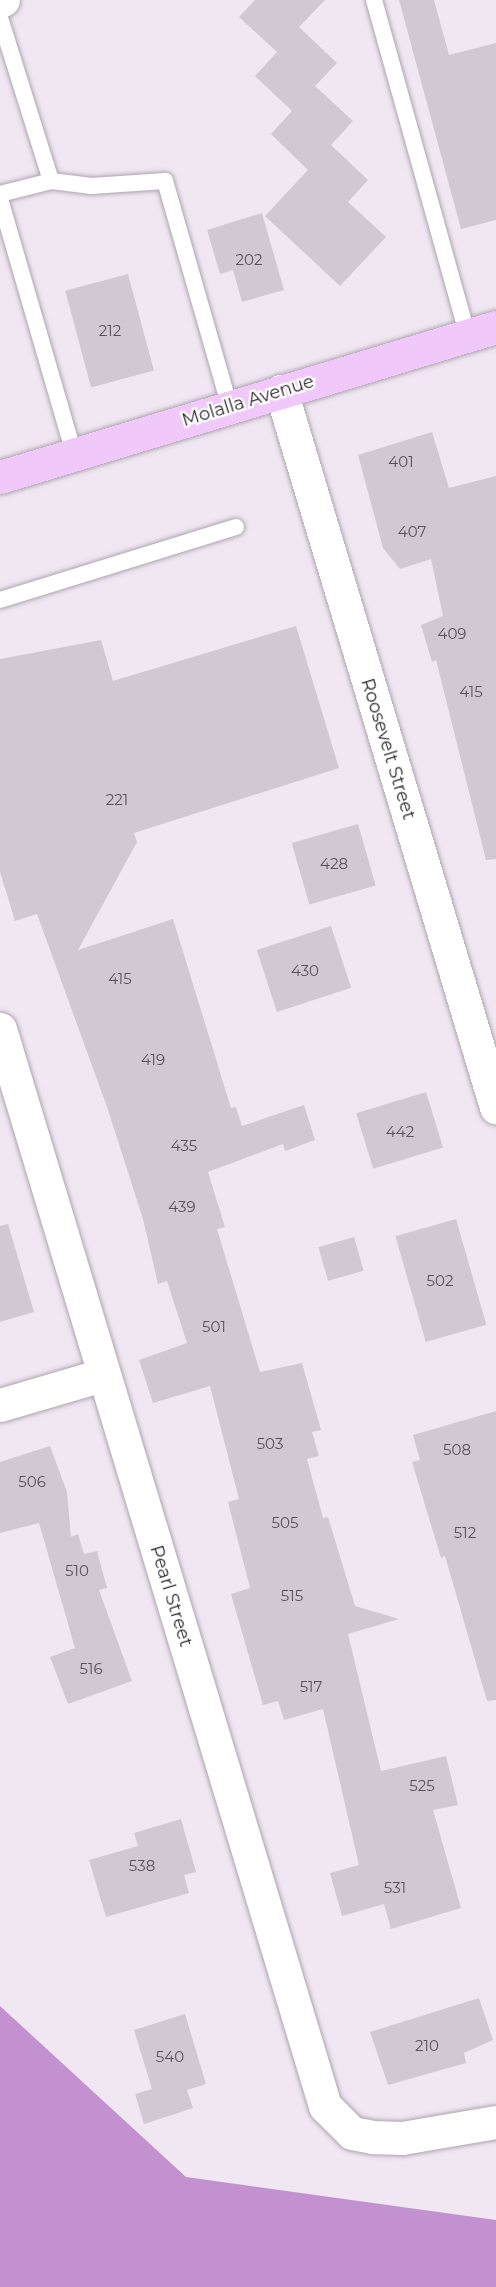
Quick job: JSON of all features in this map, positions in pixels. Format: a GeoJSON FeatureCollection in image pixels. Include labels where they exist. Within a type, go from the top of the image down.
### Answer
{"type":"FeatureCollection","features":[{"type":"Feature","properties":{"kind":"main road","name":"Molalla Avenue"},"geometry":{"type":"LineString","coordinates":[[0,477],[482,331]]}},
{"type":"Feature","properties":{"kind":"street","name":"Roosevelt Street"},"geometry":{"type":"LineString","coordinates":[[281,391],[496,1107]]}},
{"type":"Feature","properties":{"kind":"street","name":"Pearl Street"},"geometry":{"type":"LineString","coordinates":[[0,1029],[316,2084],[337,2120],[352,2133],[372,2137],[464,2131],[496,2121]]}},
{"type":"Feature","properties":{"kind":"street"},"geometry":{"type":"LineString","coordinates":[[0,1405],[102,1375]]}},
{"type":"Feature","properties":{"kind":"lane"},"geometry":{"type":"LineString","coordinates":[[374,0],[482,331]]}},
{"type":"Feature","properties":{"kind":"lane"},"geometry":{"type":"LineString","coordinates":[[0,18],[51,181]]}},
{"type":"Feature","properties":{"kind":"lane"},"geometry":{"type":"LineString","coordinates":[[0,194],[51,181],[92,186],[165,180],[230,407]]}},
{"type":"Feature","properties":{"kind":"lane"},"geometry":{"type":"LineString","coordinates":[[0,199],[74,454]]}},
{"type":"Feature","properties":{"kind":"lane"},"geometry":{"type":"LineString","coordinates":[[0,600],[236,527]]}},
{"type":"Feature","properties":{"kind":"shaded area"},"geometry":{"type":"Polygon","coordinates":[[[0,2006],[186,2177],[496,2220],[496,2287],[0,2287],[0,2006]]]}},
{"type":"Feature","properties":{"kind":"building"},"geometry":{"type":"Polygon","coordinates":[[[255,0],[325,0],[299,27],[337,63],[315,86],[353,121],[331,145],[368,180],[348,202],[386,237],[340,286],[265,216],[308,170],[271,134],[292,111],[255,76],[277,52],[239,17],[255,0]]]}},
{"type":"Feature","properties":{"kind":"building"},"geometry":{"type":"Polygon","coordinates":[[[399,0],[434,0],[449,55],[496,43],[496,220],[461,229],[399,0]]]}},
{"type":"Feature","properties":{"kind":"building"},"geometry":{"type":"Polygon","coordinates":[[[262,213],[284,290],[242,302],[233,270],[220,274],[207,230],[262,213]]]}},
{"type":"Feature","properties":{"kind":"building"},"geometry":{"type":"Polygon","coordinates":[[[128,274],[154,371],[91,387],[65,291],[128,274]]]}},
{"type":"Feature","properties":{"kind":"building"},"geometry":{"type":"Polygon","coordinates":[[[432,432],[449,488],[496,476],[496,859],[486,860],[436,660],[432,662],[421,625],[443,616],[431,559],[400,569],[383,548],[358,455],[432,432]]]}},
{"type":"Feature","properties":{"kind":"building"},"geometry":{"type":"Polygon","coordinates":[[[296,626],[339,768],[134,833],[137,842],[78,950],[173,919],[231,1108],[236,1107],[242,1126],[304,1105],[315,1140],[285,1151],[283,1144],[208,1172],[225,1227],[217,1229],[260,1372],[302,1363],[321,1430],[312,1432],[319,1456],[307,1459],[323,1518],[328,1517],[355,1606],[399,1619],[348,1634],[381,1771],[446,1756],[458,1805],[433,1810],[461,1908],[391,1929],[384,1904],[342,1916],[330,1873],[359,1865],[323,1709],[284,1720],[278,1701],[263,1705],[231,1594],[250,1588],[228,1502],[239,1499],[210,1386],[153,1403],[139,1360],[187,1343],[167,1281],[158,1284],[143,1219],[107,1107],[37,914],[15,921],[0,872],[0,659],[101,640],[113,681],[296,626]]]}},
{"type":"Feature","properties":{"kind":"building"},"geometry":{"type":"Polygon","coordinates":[[[358,824],[376,886],[309,905],[292,843],[358,824]]]}},
{"type":"Feature","properties":{"kind":"building"},"geometry":{"type":"Polygon","coordinates":[[[331,926],[351,988],[277,1012],[257,950],[331,926]]]}},
{"type":"Feature","properties":{"kind":"building"},"geometry":{"type":"Polygon","coordinates":[[[426,1092],[443,1147],[373,1169],[356,1113],[426,1092]]]}},
{"type":"Feature","properties":{"kind":"building"},"geometry":{"type":"Polygon","coordinates":[[[456,1219],[486,1325],[426,1342],[395,1236],[456,1219]]]}},
{"type":"Feature","properties":{"kind":"building"},"geometry":{"type":"Polygon","coordinates":[[[8,1224],[34,1312],[0,1322],[0,1226],[8,1224]]]}},
{"type":"Feature","properties":{"kind":"building"},"geometry":{"type":"Polygon","coordinates":[[[354,1237],[364,1271],[328,1281],[318,1247],[354,1237]]]}},
{"type":"Feature","properties":{"kind":"building"},"geometry":{"type":"Polygon","coordinates":[[[496,1411],[496,1700],[487,1701],[445,1556],[441,1558],[412,1462],[420,1460],[413,1435],[496,1411]]]}},
{"type":"Feature","properties":{"kind":"building"},"geometry":{"type":"Polygon","coordinates":[[[50,1446],[67,1492],[71,1537],[78,1534],[84,1554],[97,1551],[107,1588],[99,1590],[132,1681],[68,1704],[50,1657],[75,1648],[39,1523],[0,1533],[0,1462],[50,1446]]]}},
{"type":"Feature","properties":{"kind":"building"},"geometry":{"type":"Polygon","coordinates":[[[181,1819],[196,1872],[184,1875],[189,1893],[106,1917],[89,1860],[138,1846],[134,1833],[181,1819]]]}},
{"type":"Feature","properties":{"kind":"building"},"geometry":{"type":"Polygon","coordinates":[[[479,1998],[493,2040],[464,2053],[466,2063],[388,2085],[370,2032],[479,1998]]]}},
{"type":"Feature","properties":{"kind":"building"},"geometry":{"type":"Polygon","coordinates":[[[185,2014],[206,2084],[187,2090],[193,2108],[144,2124],[135,2094],[152,2089],[134,2030],[185,2014]]]}}]}
